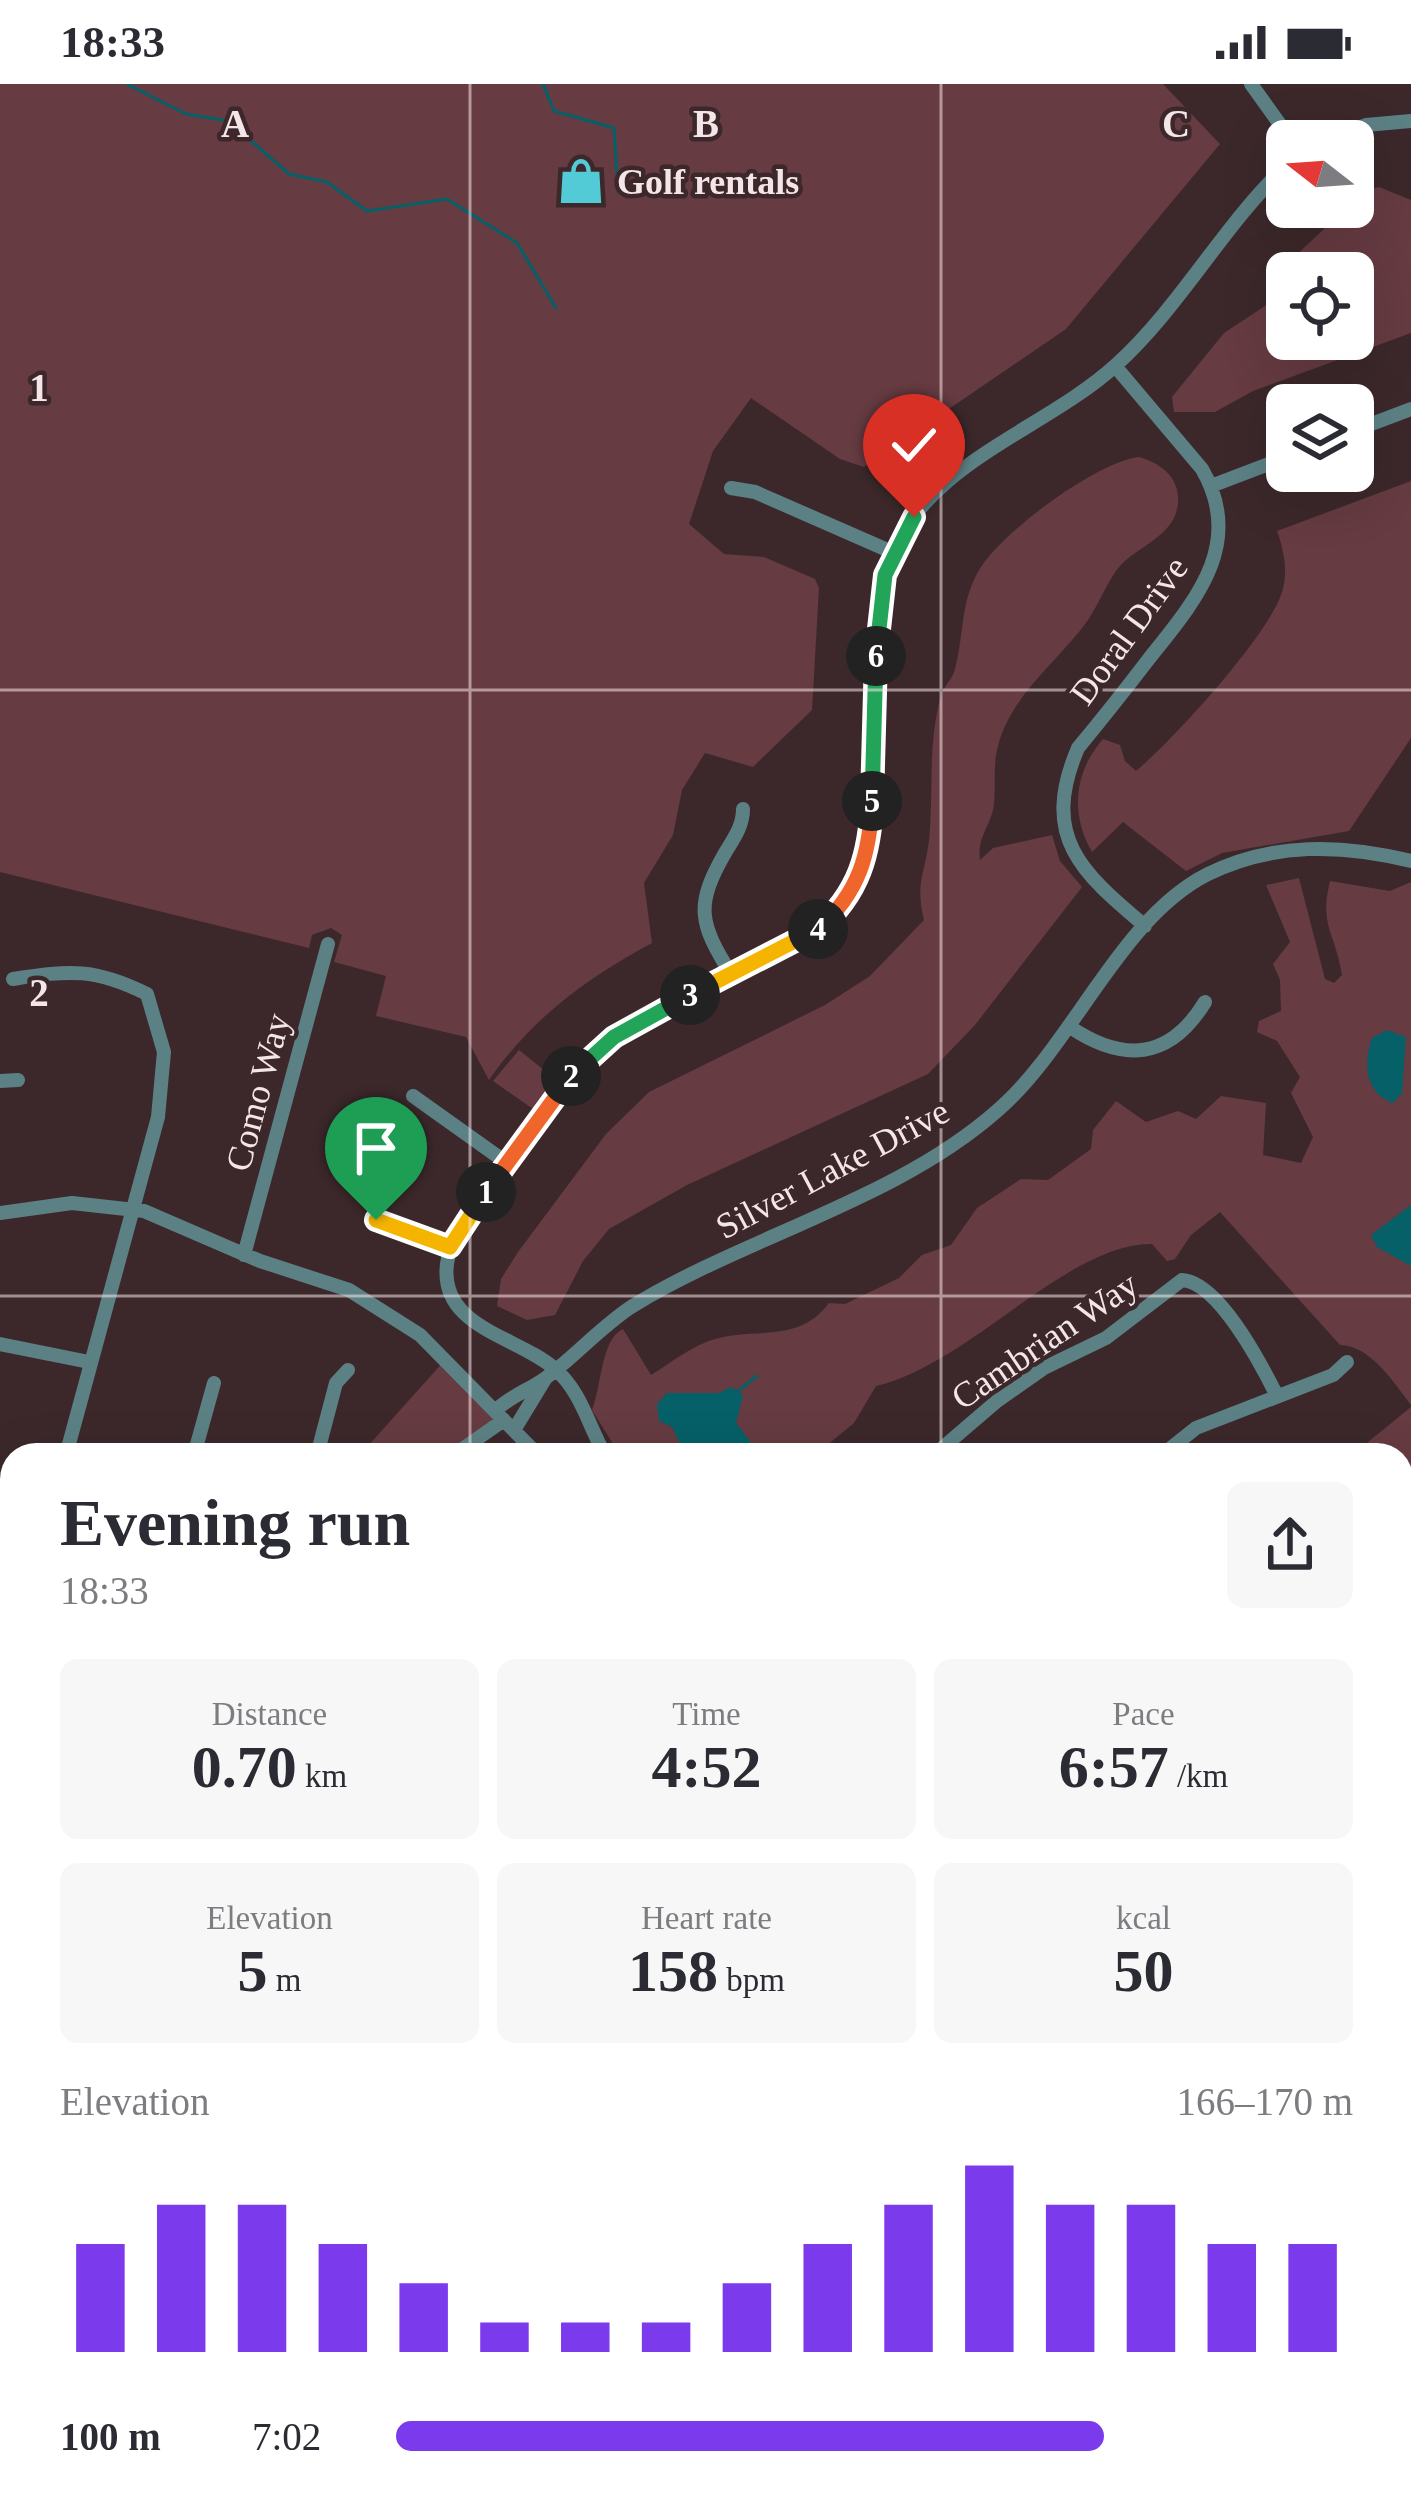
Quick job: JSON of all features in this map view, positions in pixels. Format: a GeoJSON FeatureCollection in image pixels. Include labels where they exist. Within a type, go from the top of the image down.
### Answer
{"type":"FeatureCollection","features":[{"type":"Feature","properties":{"kind":"street"},"geometry":{"type":"LineString","coordinates":[[1251,84],[1277,120]]}},
{"type":"Feature","properties":{"kind":"street"},"geometry":{"type":"LineString","coordinates":[[1374,124],[1411,121]]}},
{"type":"Feature","properties":{"kind":"street"},"geometry":{"type":"LineString","coordinates":[[599,1443],[581,1405],[550,1374],[461,1312],[448,1288],[450,1247],[506,1163],[586,1059],[643,1019],[816,931],[846,899],[862,871],[871,826],[879,597],[892,553],[914,517],[939,490],[1115,366],[1266,190]]}},
{"type":"Feature","properties":{"kind":"street"},"geometry":{"type":"LineString","coordinates":[[1115,366],[1211,486],[1266,465]]}},
{"type":"Feature","properties":{"kind":"street"},"geometry":{"type":"LineString","coordinates":[[1374,423],[1411,409]]}},
{"type":"Feature","properties":{"kind":"street","name":"Doral Drive"},"geometry":{"type":"LineString","coordinates":[[1145,926],[1089,878],[1076,859],[1063,820],[1063,797],[1078,748],[1205,586],[1220,536],[1211,486]]}},
{"type":"Feature","properties":{"kind":"street"},"geometry":{"type":"LineString","coordinates":[[730,488],[755,492],[892,553]]}},
{"type":"Feature","properties":{"kind":"street"},"geometry":{"type":"LineString","coordinates":[[731,974],[705,923],[701,899],[739,829],[743,809]]}},
{"type":"Feature","properties":{"kind":"street","name":"Silver Lake Drive"},"geometry":{"type":"LineString","coordinates":[[550,1374],[629,1309],[946,1149],[999,1110],[1070,1028],[1145,926],[1203,877],[1256,854],[1328,847],[1411,861]]}},
{"type":"Feature","properties":{"kind":"street","name":"Como Way"},"geometry":{"type":"LineString","coordinates":[[244,1255],[328,944]]}},
{"type":"Feature","properties":{"kind":"street"},"geometry":{"type":"LineString","coordinates":[[14,980],[59,971],[104,973],[147,994],[164,1052],[158,1117],[69,1443]]}},
{"type":"Feature","properties":{"kind":"street"},"geometry":{"type":"LineString","coordinates":[[1070,1028],[1102,1049],[1136,1053],[1196,1017],[1204,1002]]}},
{"type":"Feature","properties":{"kind":"street"},"geometry":{"type":"LineString","coordinates":[[0,1082],[18,1080]]}},
{"type":"Feature","properties":{"kind":"street"},"geometry":{"type":"LineString","coordinates":[[413,1096],[506,1163]]}},
{"type":"Feature","properties":{"kind":"street"},"geometry":{"type":"LineString","coordinates":[[0,1213],[72,1203],[130,1209],[349,1290],[393,1315],[526,1443]]}},
{"type":"Feature","properties":{"kind":"street"},"geometry":{"type":"LineString","coordinates":[[376,1220],[450,1247]]}},
{"type":"Feature","properties":{"kind":"street","name":"Cambrian Way"},"geometry":{"type":"LineString","coordinates":[[948,1443],[1012,1390],[1106,1337],[1182,1280],[1200,1286],[1235,1324],[1276,1394]]}},
{"type":"Feature","properties":{"kind":"street"},"geometry":{"type":"LineString","coordinates":[[0,1344],[89,1361]]}},
{"type":"Feature","properties":{"kind":"street"},"geometry":{"type":"LineString","coordinates":[[1177,1443],[1196,1428],[1333,1375],[1347,1362]]}},
{"type":"Feature","properties":{"kind":"street"},"geometry":{"type":"LineString","coordinates":[[320,1443],[336,1383],[348,1370]]}},
{"type":"Feature","properties":{"kind":"street"},"geometry":{"type":"LineString","coordinates":[[504,1420],[520,1390],[550,1374]]}},
{"type":"Feature","properties":{"kind":"street"},"geometry":{"type":"LineString","coordinates":[[471,1443],[504,1420],[550,1374]]}},
{"type":"Feature","properties":{"kind":"street"},"geometry":{"type":"LineString","coordinates":[[197,1443],[214,1383]]}},
{"type":"Feature","properties":{"kind":"shaded area"},"geometry":{"type":"Polygon","coordinates":[[[0,84],[1163,84],[1220,144],[1066,329],[864,467],[840,459],[751,398],[713,451],[689,524],[724,554],[764,557],[815,579],[819,588],[812,710],[753,767],[705,753],[682,790],[673,835],[644,883],[652,943],[562,1001],[523,1037],[489,1080],[466,1037],[376,1016],[386,976],[334,962],[342,935],[331,928],[312,935],[309,948],[0,872],[0,84]]]}},
{"type":"Feature","properties":{"kind":"shaded area"},"geometry":{"type":"Polygon","coordinates":[[[1374,188],[1411,200],[1411,333],[1374,347],[1374,252],[1300,252],[1325,228],[1374,228],[1374,188]]]}},
{"type":"Feature","properties":{"kind":"shaded area"},"geometry":{"type":"Polygon","coordinates":[[[1266,305],[1266,360],[1337,360],[1266,384],[1215,412],[1174,412],[1172,397],[1224,333],[1266,305]]]}},
{"type":"Feature","properties":{"kind":"shaded area"},"geometry":{"type":"Polygon","coordinates":[[[1139,457],[1164,469],[1174,482],[1178,499],[1174,518],[1120,566],[1088,620],[1013,710],[998,746],[993,810],[980,846],[980,860],[993,848],[1052,835],[1060,861],[1082,887],[975,1025],[928,1074],[687,1185],[609,1229],[583,1261],[555,1315],[527,1320],[497,1306],[501,1279],[518,1252],[606,1134],[649,1092],[825,1005],[870,976],[924,920],[921,887],[929,840],[934,729],[942,693],[955,669],[972,584],[989,556],[1027,520],[1099,471],[1139,457]]]}},
{"type":"Feature","properties":{"kind":"shaded area"},"geometry":{"type":"Polygon","coordinates":[[[1411,481],[1411,738],[1349,831],[1222,853],[1186,871],[1123,822],[1092,852],[1080,823],[1078,794],[1093,752],[1103,739],[1120,745],[1125,761],[1136,771],[1216,688],[1257,637],[1281,595],[1285,563],[1277,531],[1411,481]]]}},
{"type":"Feature","properties":{"kind":"shaded area"},"geometry":{"type":"Polygon","coordinates":[[[1299,878],[1325,979],[1334,983],[1342,975],[1327,919],[1330,881],[1390,891],[1411,882],[1411,1405],[1371,1358],[1340,1345],[1220,1212],[1191,1235],[1175,1259],[1167,1261],[1152,1244],[1120,1249],[1086,1263],[947,1354],[876,1386],[854,1423],[830,1443],[613,1443],[592,1410],[606,1352],[623,1329],[651,1375],[709,1341],[803,1325],[829,1303],[845,1304],[899,1278],[922,1255],[951,1245],[977,1208],[1021,1179],[1048,1180],[1091,1149],[1093,1130],[1116,1101],[1146,1122],[1178,1111],[1196,1119],[1221,1096],[1266,1103],[1263,1155],[1301,1163],[1313,1137],[1291,1093],[1300,1077],[1277,1041],[1257,1032],[1259,1021],[1281,1011],[1280,980],[1273,964],[1290,942],[1266,885],[1299,878]]]}},
{"type":"Feature","properties":{"kind":"shaded area"},"geometry":{"type":"Polygon","coordinates":[[[519,1050],[555,1079],[533,1109],[493,1081],[519,1050]]]}},
{"type":"Feature","properties":{"kind":"shaded area"},"geometry":{"type":"Polygon","coordinates":[[[445,1360],[504,1420],[471,1443],[371,1443],[445,1360]]]}},
{"type":"Feature","properties":{"kind":"shaded area"},"geometry":{"type":"Polygon","coordinates":[[[1411,1407],[1411,1443],[1367,1443],[1411,1407]]]}},
{"type":"Feature","properties":{"kind":"water"},"geometry":{"type":"Polygon","coordinates":[[[1387,1030],[1406,1037],[1402,1093],[1393,1103],[1377,1092],[1367,1067],[1372,1038],[1387,1030]]]}},
{"type":"Feature","properties":{"kind":"water"},"geometry":{"type":"Polygon","coordinates":[[[1411,1205],[1411,1266],[1377,1247],[1371,1235],[1411,1205]]]}},
{"type":"Feature","properties":{"kind":"water"},"geometry":{"type":"Polygon","coordinates":[[[731,1387],[743,1395],[736,1423],[750,1443],[679,1443],[672,1427],[659,1421],[657,1404],[667,1393],[719,1393],[731,1387]]]}},
{"type":"Feature","properties":{"kind":"waterway"},"geometry":{"type":"LineString","coordinates":[[127,84],[186,114],[228,121],[289,174],[327,182],[367,211],[447,199],[517,243],[556,308]]}},
{"type":"Feature","properties":{"kind":"waterway"},"geometry":{"type":"LineString","coordinates":[[543,84],[554,111],[614,128],[618,192]]}},
{"type":"Feature","properties":{"kind":"waterway"},"geometry":{"type":"LineString","coordinates":[[738,1391],[757,1376]]}},
{"type":"Feature","properties":{"kind":"place","name":"Golf rentals"},"geometry":{"type":"Point","coordinates":[581,181]}},
{"type":"Feature","properties":{"kind":"route"},"geometry":{"type":"LineString","coordinates":[[376,1220],[450,1247],[549,1102],[586,1059],[643,1019],[805,938],[846,899],[862,871],[871,826],[879,597],[892,553],[914,517]]}}]}
